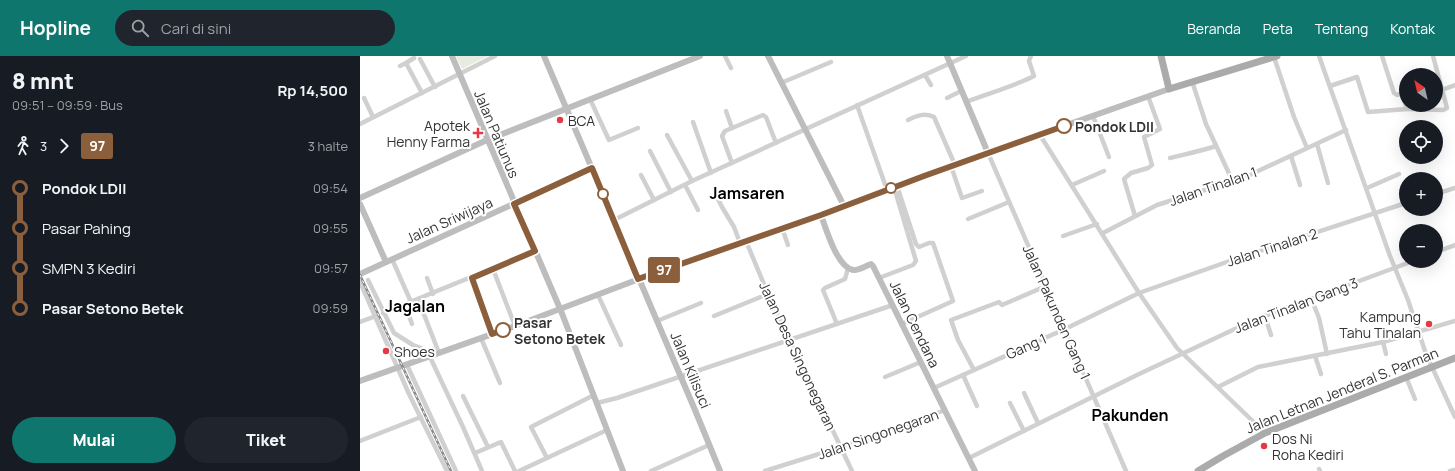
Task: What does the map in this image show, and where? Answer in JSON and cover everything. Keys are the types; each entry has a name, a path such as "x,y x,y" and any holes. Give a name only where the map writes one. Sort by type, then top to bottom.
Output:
{"main road":[{"path":"1161,56 1169,89 1276,56"},
{"name":"Jalan Letnan Jenderal S. Parman","path":"1198,471 1265,433 1455,358"}],"street":[{"name":"Jalan Patiunus","path":"452,56 560,309 623,471"},
{"path":"360,124 460,75 495,56"},
{"name":"Jalan Kilisuci","path":"544,56 720,471"},
{"path":"360,198 487,140 700,56"},
{"path":"725,56 731,68"},
{"path":"768,56 844,206"},
{"path":"947,56 988,153"},
{"path":"614,220 692,181 966,56"},
{"path":"966,102 1008,88 1034,76 1029,61 1031,56"},
{"path":"1276,56 1294,117 1307,148"},
{"path":"1319,56 1431,367 1455,417"},
{"path":"1382,56 1394,93 1397,95 1399,94"},
{"path":"1433,56 1435,68"},
{"path":"400,66 414,58"},
{"path":"420,59 435,87"},
{"path":"406,62 422,93"},
{"path":"781,83 830,62"},
{"path":"925,75 931,85"},
{"path":"1330,86 1357,77 1368,112 1399,110"},
{"path":"1192,82 1206,124 1233,182"},
{"path":"1443,90 1455,85"},
{"path":"360,381 515,326 638,279 821,215 988,153 1169,89"},
{"path":"947,98 961,91"},
{"path":"1443,94 1447,108 1443,109"},
{"path":"1135,216 1124,179 1131,173 1148,168 1152,165 1144,137 1160,129 1150,95"},
{"path":"364,98 373,117"},
{"path":"590,99 609,140 638,128"},
{"path":"857,105 887,190"},
{"path":"726,111 732,128"},
{"path":"908,120 921,114 928,114 934,117 953,166 962,198 982,192"},
{"path":"732,163 722,136 725,131 763,115 766,117 776,143"},
{"path":"1094,116 1108,157"},
{"path":"692,122 711,173"},
{"name":"Jalan Tinalan 1","path":"1102,233 1157,205 1233,182 1346,130"},
{"path":"667,135 692,181"},
{"path":"1040,135 1139,293 1181,353 1265,433"},
{"path":"1317,144 1328,184"},
{"path":"1170,158 1200,152 1216,146"},
{"path":"650,151 671,192"},
{"name":"Jalan Pakunden Gang 1","path":"988,153 1126,471"},
{"path":"1291,156 1300,185"},
{"name":"Jalan Sriwijaya","path":"360,274 592,168"},
{"path":"1072,185 1104,171"},
{"path":"1367,188 1398,174"},
{"path":"641,175 654,200"},
{"path":"685,185 698,210"},
{"path":"879,278 913,264 916,261 895,187"},
{"path":"895,187 916,244 919,247 932,243 953,301 902,324"},
{"path":"1443,192 1455,188"},
{"name":"Jalan Desa Singonegaran","path":"716,195 743,242 791,340 852,471"},
{"path":"968,219 1009,202"},
{"path":"360,204 411,302"},
{"name":"Jalan Tinalan 2","path":"1139,293 1399,205"},
{"path":"821,215 838,258 848,268 845,278 823,290 837,324"},
{"path":"1063,236 1096,224"},
{"path":"782,228 788,245"},
{"path":"1443,249 1455,245"},
{"path":"384,313 535,251"},
{"name":"Jalan Cendana","path":"848,268 856,270 871,264 893,305 975,471"},
{"name":"Jalan Tinalan Gang 3","path":"969,458 1181,353 1265,316 1399,266"},
{"path":"493,269 515,326"},
{"path":"427,278 433,294"},
{"path":"472,278 492,334"},
{"path":"368,280 394,333 413,345 421,348"},
{"path":"360,282 398,368 447,471"},
{"path":"974,370 958,340 951,320 998,302 1002,305 1046,286"},
{"name":"Gang 1","path":"934,388 1065,329 1139,293"},
{"path":"714,316 768,294"},
{"path":"598,295 622,345"},
{"path":"1311,298 1319,318 1327,354"},
{"path":"418,300 439,353"},
{"path":"657,321 701,303"},
{"path":"405,305 412,324"},
{"path":"597,403 617,398 893,305"},
{"path":"360,322 376,316"},
{"path":"1265,316 1271,335"},
{"path":"1218,387 1258,367 1383,342 1455,321"},
{"path":"481,338 500,383"},
{"path":"1383,342 1386,354"},
{"path":"1315,356 1321,374"},
{"path":"430,357 482,471"},
{"path":"885,377 921,362"},
{"path":"407,365 456,471"},
{"path":"963,375 977,406"},
{"path":"1406,377 1415,399"},
{"path":"1024,394 1038,423"},
{"path":"547,458 531,427 594,395"},
{"path":"463,396 488,447"},
{"path":"1010,403 1024,431"},
{"name":"Jalan Singonegaran","path":"765,471 841,447 945,410"},
{"path":"360,441 421,417"},
{"path":"519,471 607,430"},
{"path":"475,453 500,442 502,443 515,471"},
{"path":"651,471 709,445"},
{"path":"1450,471 1455,470"}],"shaded area":[{"path":"456,56 488,56 462,69"}],"railway":[{"path":"360,275 451,471"}],"bus line":[{"name":"97","path":"503,330 492,334 472,278 535,251 514,204 592,168 638,279 821,215 1064,126"}],"place":[{"name":"BCA","path":"560,120"},
{"name":"Pondok LDII","path":"1064,126"},
{"name":"Apotek Henny Farma","path":"478,133"},
{"name":"Kampung Tahu Tinalan","path":"1429,324"},
{"name":"Pasar Setono Betek","path":"503,330"},
{"name":"Shoes","path":"386,351"},
{"name":"Dos Ni Roha Kediri","path":"1264,446"}],"district":[{"name":"Jamsaren","path":"747,193"},
{"name":"Jagalan","path":"415,306"},
{"name":"Pakunden","path":"1130,415"}]}
